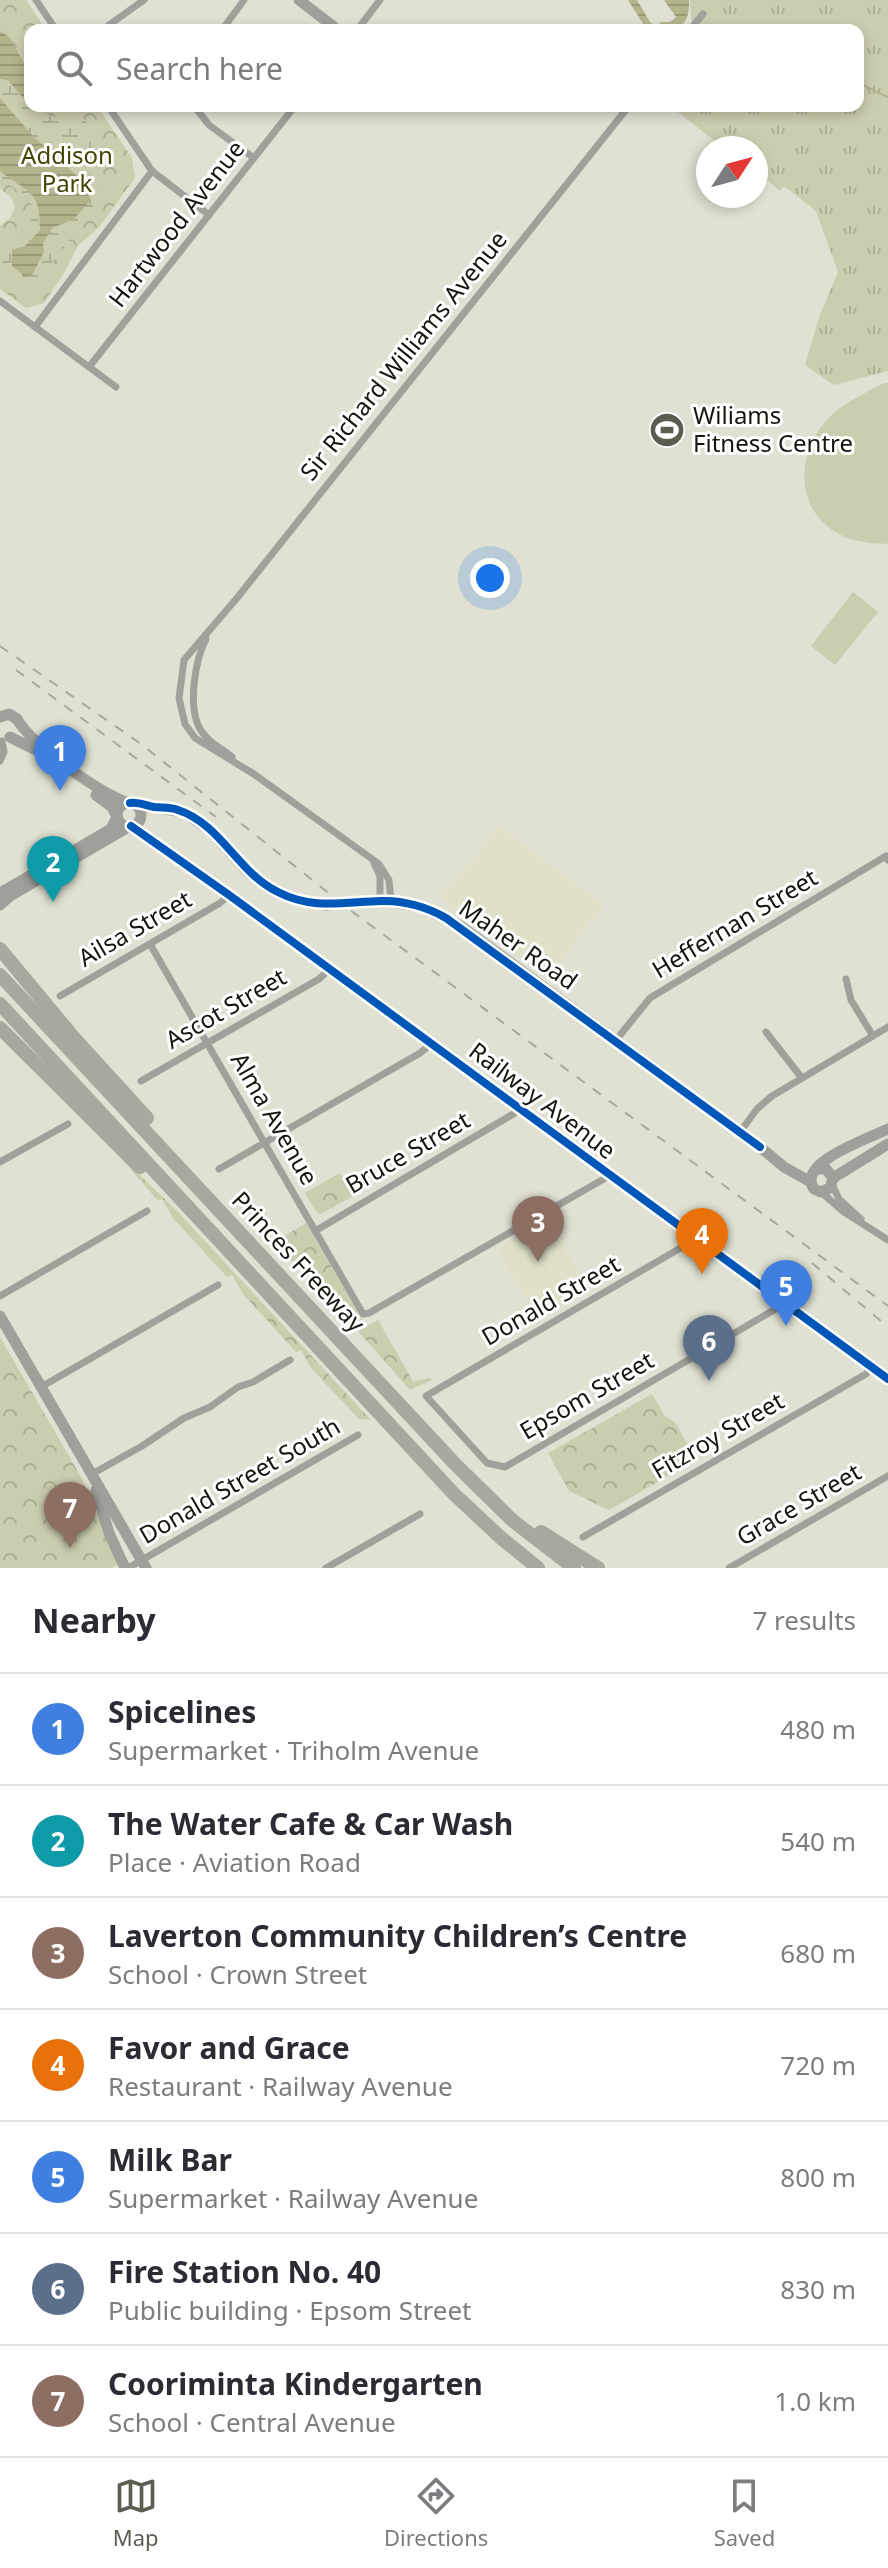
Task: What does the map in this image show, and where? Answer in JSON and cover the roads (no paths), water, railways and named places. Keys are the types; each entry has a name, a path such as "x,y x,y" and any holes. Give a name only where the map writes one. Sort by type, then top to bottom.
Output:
{"highway":[{"path":"0,949 292,1287"},
{"name":"Princes Freeway","path":"0,975 425,1433 498,1507 574,1568"},
{"name":"Princes Freeway","path":"0,1004 454,1494 538,1568"},
{"path":"0,1028 116,1146 197,1218"},
{"path":"425,1433 526,1522 598,1568"}],"street":[{"path":"36,0 52,24"},
{"path":"110,24 144,0"},
{"path":"226,24 244,0"},
{"path":"299,0 330,24"},
{"path":"362,24 380,0"},
{"path":"695,24 703,14"},
{"path":"112,112 152,171 209,215"},
{"path":"199,112 209,125 254,158"},
{"name":"Hartwood Avenue","path":"89,367 290,112"},
{"name":"Sir Richard Williams Avenue","path":"252,773 195,738 185,724 179,691 184,660 624,112"},
{"path":"35,327 152,171"},
{"path":"0,301 116,387"},
{"name":"Sir Richard Williams Avenue","path":"211,630 198,656 195,692 196,719 200,730 252,773 379,864 386,874 384,900"},
{"path":"179,691 195,692"},
{"path":"5,737 18,730 6,715"},
{"path":"6,715 41,747 106,793 139,810 136,822"},
{"path":"0,761 5,737"},
{"path":"5,737 30,746 78,780 112,807 122,825 136,822"},
{"path":"77,854 111,829 121,807 130,803"},
{"name":"Maher Road","path":"130,803 179,810 193,818 210,830 241,865 267,887 295,899 326,905 384,900 422,907 452,921 784,1167 813,1174"},
{"path":"0,893 20,886 156,814 193,818"},
{"name":"Railway Avenue","path":"136,822 173,854 888,1379"},
{"name":"Heffernan Street","path":"616,1040 650,998 887,858"},
{"path":"0,905 20,886"},
{"name":"Ailsa Street","path":"60,996 229,895"},
{"name":"Alma Avenue","path":"150,944 363,1314 609,1176"},
{"name":"Ascot Street","path":"141,1081 319,979 330,969"},
{"path":"846,979 851,1000 873,1036"},
{"path":"740,1132 757,1109 801,1077 888,1027"},
{"path":"766,1032 801,1077"},
{"path":"219,1169 431,1044"},
{"name":"Bruce Street","path":"315,1231 520,1110"},
{"path":"0,1162 68,1124"},
{"path":"888,1129 830,1156 813,1174 814,1189 888,1240"},
{"path":"821,1192 832,1181 888,1144"},
{"path":"813,1174 826,1169 839,1199 868,1226"},
{"path":"0,1296 147,1211"},
{"name":"Donald Street","path":"426,1396 696,1239"},
{"path":"41,1387 218,1285"},
{"name":"Epsom Street","path":"426,1396 487,1463 505,1467 784,1304"},
{"path":"0,1316 144,1564"},
{"path":"92,1474 171,1426 210,1407 238,1387 253,1382 290,1360"},
{"name":"Fitzroy Street","path":"583,1537 866,1374 871,1367"},
{"name":"Donald Street South","path":"126,1568 144,1564 358,1435"},
{"path":"92,1474 100,1508 126,1568"},
{"name":"Grace Street","path":"729,1568 888,1476"},
{"path":"326,1568 420,1514"}],"waterway":[{"path":"864,86 888,97"}],"railway":[{"path":"0,646 141,744 350,910 888,1306"},
{"path":"16,670 216,817"},
{"path":"812,1263 888,1327"}],"place":[{"name":"Wiliams Fitness Centre","path":"667,430"},
{"name":"Spicelines","path":"60,791"},
{"name":"The Water Cafe & Car Wash","path":"53,902"},
{"name":"Laverton Community Children’s Centre","path":"538,1262"},
{"name":"Favor and Grace","path":"702,1274"},
{"name":"Milk Bar","path":"786,1326"},
{"name":"Fire Station No. 40","path":"709,1381"},
{"name":"Cooriminta Kindergarten","path":"70,1548"}],"park label":[{"name":"Addison Park","path":"67,170"}]}
